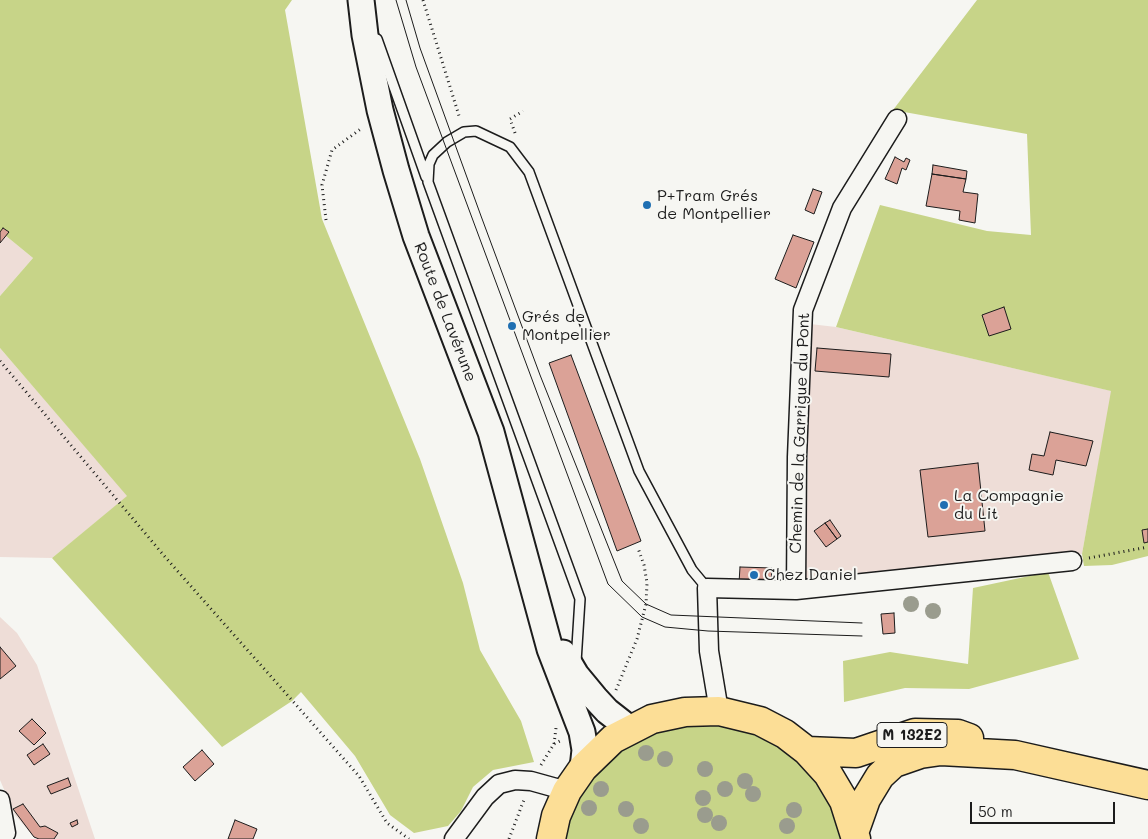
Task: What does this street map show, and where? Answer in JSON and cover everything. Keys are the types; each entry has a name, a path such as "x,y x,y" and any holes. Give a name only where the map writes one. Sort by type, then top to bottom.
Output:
{"main road":[{"name":"Route de Lavérune","path":"362,0 371,64 396,170 416,236 491,432 544,620 550,648 582,732 585,750 582,768"},
{"name":"Route de Lavérune","path":"544,620 576,675 607,711 630,729"},
{"path":"551,839 556,816 567,791 582,768 607,744 630,729 652,719 686,712 719,711 760,721 785,734 807,751 832,781 844,801 855,835"},
{"name":"M 132E2","path":"807,751 856,753 915,734 958,734 1015,756 1148,786"},
{"name":"M 132E2","path":"855,835 866,799 880,776 894,762 920,754 941,752 1015,756"}],"street":[{"name":"Chemin de la Garrigue du Pont","path":"796,590 797,457 803,310 842,208 897,119"},
{"path":"719,711 709,651 707,588 796,590 1072,560"},
{"path":"454,839 485,797 500,784 515,780 531,781 567,791"},
{"path":"0,800 6,835"}],"lane":[{"path":"362,0 580,599 576,675"},
{"path":"428,182 429,164 433,155 447,142 464,132 476,131 510,147 529,172 639,471 692,570 707,588"}],"path":[{"path":"423,0 464,132"},
{"path":"326,220 322,186 332,150 367,124"},
{"path":"0,361 166,558 359,776 386,823 409,839"},
{"path":"607,711 637,639 646,604 647,584 644,565 638,548"},
{"path":"1072,560 1148,548"},
{"path":"509,839 531,781"}],"shaded area":[{"path":"0,231 33,258 0,296"},
{"path":"810,324 836,327 1112,391 1082,554 867,576 806,579"},
{"path":"0,348 128,496 52,558 0,557"},
{"path":"0,617 17,633 37,665 95,839 39,839 34,837 15,815 0,780"}],"green space":[{"path":"0,0 292,0 285,10 322,219 420,459 463,583 480,650 521,721 534,762 493,770 473,787 461,811 448,826 414,833 390,815 355,756 301,692 292,701 222,747 52,558 127,496 0,348 0,296 33,258 0,231"},
{"path":"977,0 1148,0 1148,556 1112,565 1084,566 1082,554 1111,391 836,327 880,205 987,231 1031,235 1027,134 893,110"},
{"path":"1048,572 1079,659 969,689 905,688 844,702 843,661 890,652 968,664 973,588"},
{"path":"692,724 721,724 749,731 775,743 799,760 818,782 833,806 843,839 564,839 566,827 577,800 593,776 613,755 637,739 664,729"}],"building":[{"path":"895,157 904,162 906,158 910,160 906,170 902,168 897,184 885,179"},
{"path":"933,165 967,171 966,179 932,174"},
{"path":"932,174 966,179 963,192 978,194 975,223 959,220 960,211 926,206"},
{"path":"813,189 822,192 814,214 805,210"},
{"path":"3,228 9,232 0,243 0,232"},
{"path":"793,235 814,242 796,288 775,279"},
{"path":"1004,307 1011,329 989,336 982,315"},
{"path":"817,348 891,354 889,377 815,371"},
{"path":"571,355 641,541 617,551 549,363"},
{"path":"1050,432 1093,441 1086,466 1056,460 1053,475 1029,470 1032,454 1044,456"},
{"path":"978,463 985,531 928,537 920,470"},
{"path":"830,520 841,536 837,539 825,523"},
{"path":"825,523 837,539 826,547 814,531"},
{"path":"1148,529 1148,542 1144,543 1142,530"},
{"path":"740,567 772,568 771,583 739,583"},
{"path":"894,613 895,633 883,634 881,614"},
{"path":"0,647 16,666 0,679"},
{"path":"32,719 46,733 34,745 19,731"},
{"path":"43,744 50,754 34,765 27,755"},
{"path":"202,750 214,764 195,781 183,767"},
{"path":"68,778 71,786 51,794 47,786"},
{"path":"23,804 40,827 45,826 58,833 54,839 34,837 13,809"},
{"path":"77,820 78,824 72,827 70,823"},
{"path":"235,820 257,829 253,839 228,839"}],"tram line":[{"path":"396,0 416,67 608,584 642,617 665,627 708,631 862,636"},
{"path":"406,0 420,48 540,375 622,581 646,604 671,615 862,623"}],"place":[{"name":"P+Tram Grés de Montpellier","path":"647,205"},
{"name":"Grés de Montpellier","path":"512,326"},
{"name":"La Compagnie du Lit","path":"944,505"},
{"name":"Chez Daniel","path":"754,575"}]}
